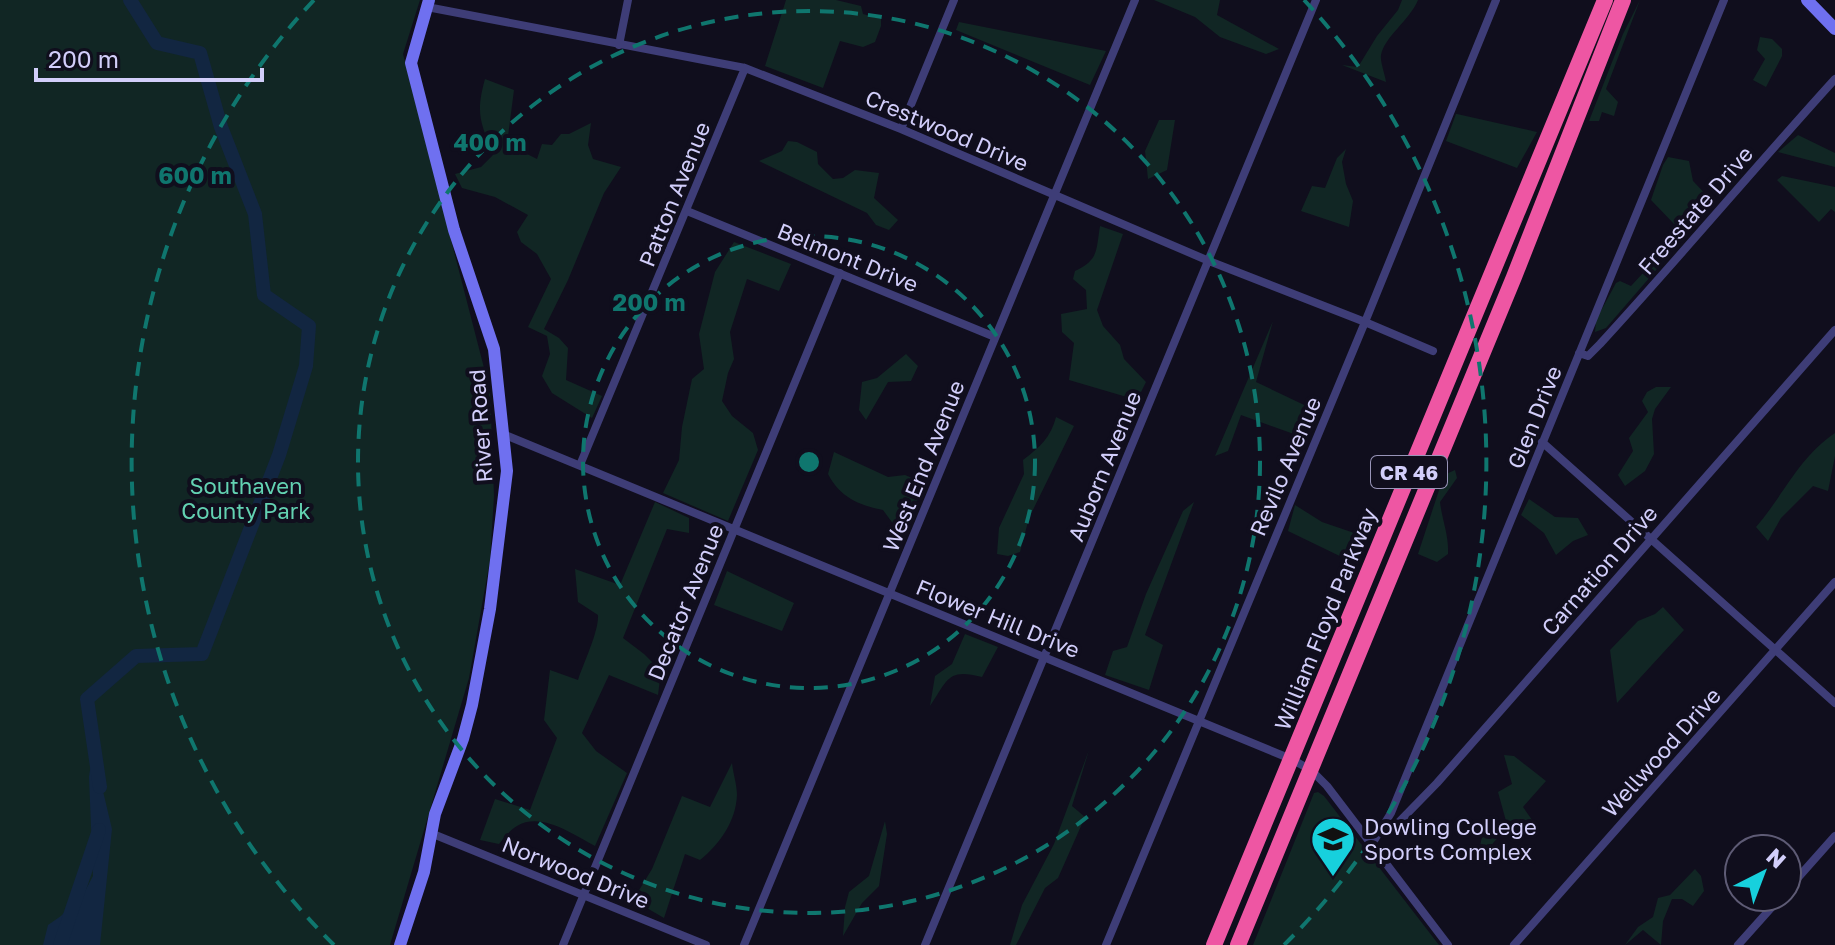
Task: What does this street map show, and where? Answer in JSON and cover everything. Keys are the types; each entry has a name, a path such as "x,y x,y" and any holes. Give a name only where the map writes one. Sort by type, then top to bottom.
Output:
{"highway":[{"name":"William Floyd Parkway","path":"1238,945 1265,880 1301,765 1605,0"},
{"name":"William Floyd Parkway","path":"1214,945 1245,871 1301,765 1514,277 1623,0"}],"street":[{"path":"619,45 628,0"},
{"path":"901,129 954,0"},
{"name":"West End Avenue","path":"744,945 1135,0"},
{"name":"Auborn Avenue","path":"925,945 1316,0"},
{"name":"Revilo Avenue","path":"1106,945 1496,0"},
{"name":"Glen Drive","path":"1372,844 1387,823 1724,0"},
{"path":"1807,0 1835,29"},
{"name":"Crestwood Drive","path":"428,4 745,68 901,129 1209,261 1433,351"},
{"name":"River Road","path":"400,945 433,834 435,814 463,739 490,609 507,471 494,349 454,230 411,63 428,4"},
{"name":"Patton Avenue","path":"580,465 745,68"},
{"name":"Freestate Drive","path":"1579,353 1588,356 1600,344 1835,79"},
{"name":"Belmont Drive","path":"687,211 995,337"},
{"name":"Decator Avenue","path":"563,945 840,273"},
{"name":"Carnation Drive","path":"1387,823 1396,825 1406,816 1835,330"},
{"name":"Flower Hill Drive","path":"503,434 1301,765"},
{"path":"1542,442 1835,703"},
{"name":"Wellwood Drive","path":"1514,945 1835,582"},
{"path":"1301,765 1327,786 1448,945"},
{"name":"Norwood Drive","path":"433,834 706,945"},
{"path":"1803,872 1835,836"},
{"path":"1222,945 1240,899 1245,871"},
{"path":"1246,945 1263,904 1265,880"},
{"path":"1738,945 1767,913"}],"green space":[{"name":"Southaven County Park","path":"0,0 420,0 403,54 490,391 494,496 490,560 469,678 390,945 0,945"},
{"path":"786,0 836,0 861,6 863,14 881,19 881,26 875,42 863,47 840,41 823,88 765,66"},
{"path":"1154,0 1220,0 1217,15 1279,49 1266,54 1220,37 1195,17"},
{"path":"1402,0 1418,0 1383,48 1381,58 1386,82 1342,65 1358,67"},
{"path":"1640,0 1606,89 1618,102 1614,116 1602,112 1599,121 1589,121 1623,34"},
{"path":"959,22 1106,51 1090,85 956,30"},
{"path":"1760,37 1772,39 1782,49 1782,56 1766,87 1753,80 1765,59 1757,50"},
{"path":"485,79 514,90 507,144 537,159 542,144 552,145 561,134 569,134 591,123 588,145 593,159 621,167 604,193 544,329 568,348 566,380 602,396 592,418 552,393 542,376 550,354 547,336 528,327 551,279 537,254 521,242 517,232 528,215 495,197 462,188 455,174 481,167 493,155 481,118 480,101"},
{"path":"1456,114 1537,132 1517,168 1446,141"},
{"path":"1159,120 1175,120 1167,170 1148,179 1145,151"},
{"path":"1798,135 1835,153 1835,167 1778,152"},
{"path":"788,141 817,152 818,164 833,179 843,178 855,170 879,173 874,198 898,220 889,230 876,225 867,213 759,161 782,151"},
{"path":"1346,149 1342,162 1353,201 1349,227 1301,211 1312,186 1325,188 1337,158"},
{"path":"1668,157 1689,161 1693,181 1714,203 1606,328 1595,332 1596,320 1616,283 1620,281 1631,286 1655,260 1676,226 1651,200"},
{"path":"1782,176 1835,187 1835,212 1831,209 1819,222 1777,180"},
{"path":"1100,226 1123,234 1097,310 1103,326 1120,345 1124,359 1146,382 1137,400 1069,380 1074,343 1062,332 1061,314 1087,309 1086,290 1073,279 1075,271 1088,263 1095,253"},
{"path":"734,242 791,264 779,291 747,279 730,332 734,359 722,401 732,416 753,433 758,450 728,521 663,493 679,460 692,379 704,369 699,334 715,272"},
{"path":"1273,321 1256,382 1319,412 1305,438 1241,415 1228,451 1215,456"},
{"path":"906,354 918,366 911,381 888,382 866,420 859,410 862,382 877,378"},
{"path":"1656,387 1671,387 1655,409 1652,419 1654,454 1645,471 1625,486 1618,475 1633,451 1629,438 1648,412 1642,401 1647,392"},
{"path":"1056,417 1074,426 1029,518 1020,552 1008,556 997,554 999,528 1024,474 1023,460 1044,441"},
{"path":"1835,433 1835,456 1828,491 1813,486 1781,518 1768,541 1756,527 1811,453"},
{"path":"834,452 888,477 905,475 919,481 920,495 902,536 883,510 866,506 838,489 828,474"},
{"path":"1455,470 1457,478 1440,502 1448,554 1437,562 1418,554 1444,475"},
{"path":"1529,499 1555,517 1578,518 1588,535 1573,541 1556,555 1544,533 1521,515"},
{"path":"655,502 689,518 689,533 667,529 623,638 661,671 658,695 609,675 582,733 596,751 627,773 595,846 557,826 536,821 517,826 499,844 480,840 495,799 530,810 557,738 544,720 550,670 578,680 591,647 598,615 578,602 575,569 620,585"},
{"path":"1194,502 1145,635 1163,645 1149,690 1105,675 1113,651 1127,647 1146,594 1183,511"},
{"path":"1295,505 1322,522 1366,537 1350,561 1288,531"},
{"path":"727,571 794,603 782,631 714,605"},
{"path":"1663,607 1684,630 1617,703 1610,650 1638,621"},
{"path":"965,634 998,647 982,677 955,675 930,706 935,676 952,664"},
{"path":"1089,750 1072,806 1085,817 1058,878 1045,888 1016,945 1010,945 1022,905 1054,844"},
{"path":"1504,755 1514,756 1546,781 1523,807 1537,827 1528,832 1512,832 1499,837 1481,862 1483,835 1491,827 1506,821 1498,792 1512,784"},
{"path":"732,763 737,795 734,814 720,839 700,860 685,854 664,918 633,900 652,869 682,796 710,807"},
{"name":"Dowling College Sports Complex","path":"1318,792 1439,945 1253,945 1314,793"},
{"path":"885,821 887,834 879,886 862,903 843,936 849,892 869,876"},
{"path":"1695,869 1701,876 1704,891 1693,906 1682,899 1672,899 1663,921 1661,945 1643,930 1625,945 1638,927 1653,917 1658,898 1670,895"}],"water":[{"path":"93,749 112,829 100,945 43,945 48,925 85,891 93,876 89,777"}],"waterway":[{"path":"100,787 87,699 136,656 202,654 279,455 306,366 309,326 264,295 255,214 221,127 200,53 157,43 130,0"},
{"path":"60,945 99,830"}],"place":[{"name":"Dowling College Sports Complex","path":"1333,878"}]}
